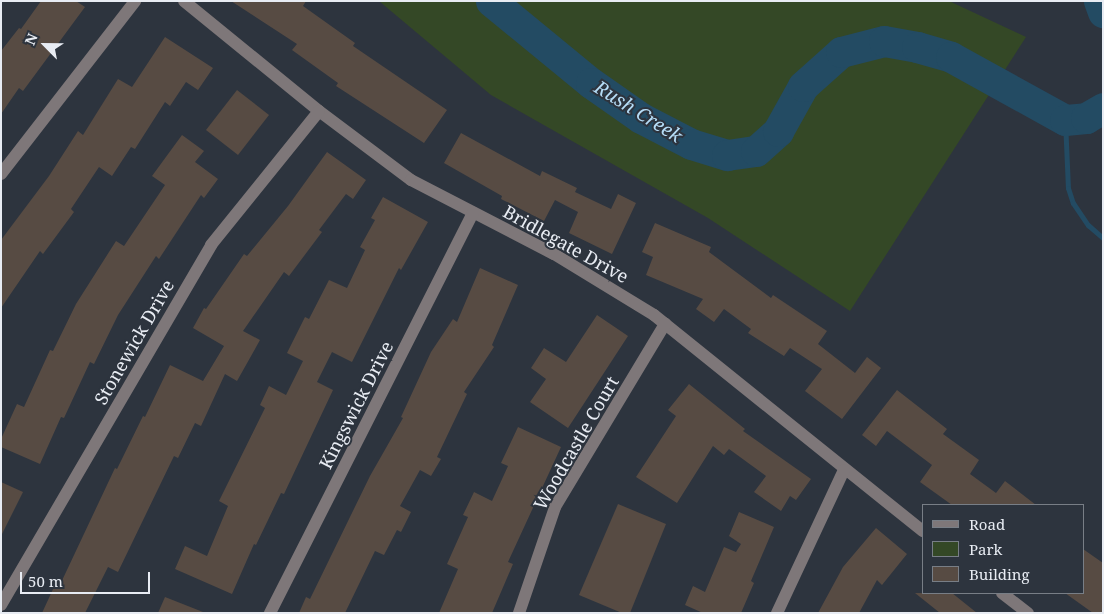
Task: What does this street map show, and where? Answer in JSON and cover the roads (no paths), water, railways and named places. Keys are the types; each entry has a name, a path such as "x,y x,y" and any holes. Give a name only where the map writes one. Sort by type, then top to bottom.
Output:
{"street":[{"path":"1,174 135,1"},
{"name":"Bridlegate Drive","path":"184,1 319,111 411,180 554,254 665,324 844,470 922,530"},
{"name":"Stonewick Drive","path":"1,605 211,245 319,111"},
{"name":"Kingswick Drive","path":"270,613 473,213"},
{"name":"Woodcastle Court","path":"519,613 555,507 665,324"},
{"path":"776,613 844,470"},
{"path":"1003,594 1026,612"}],"waterway":[{"name":"Rush Creek","path":"491,1 591,83 641,118 691,144 727,155 756,151 778,131 803,86 841,52 884,41 917,47 951,57 1065,120 1086,118 1103,108"},
{"name":"Rush Creek","path":"1099,1 1103,12"},
{"path":"1065,120 1068,188 1073,203 1088,225 1103,238"}]}
